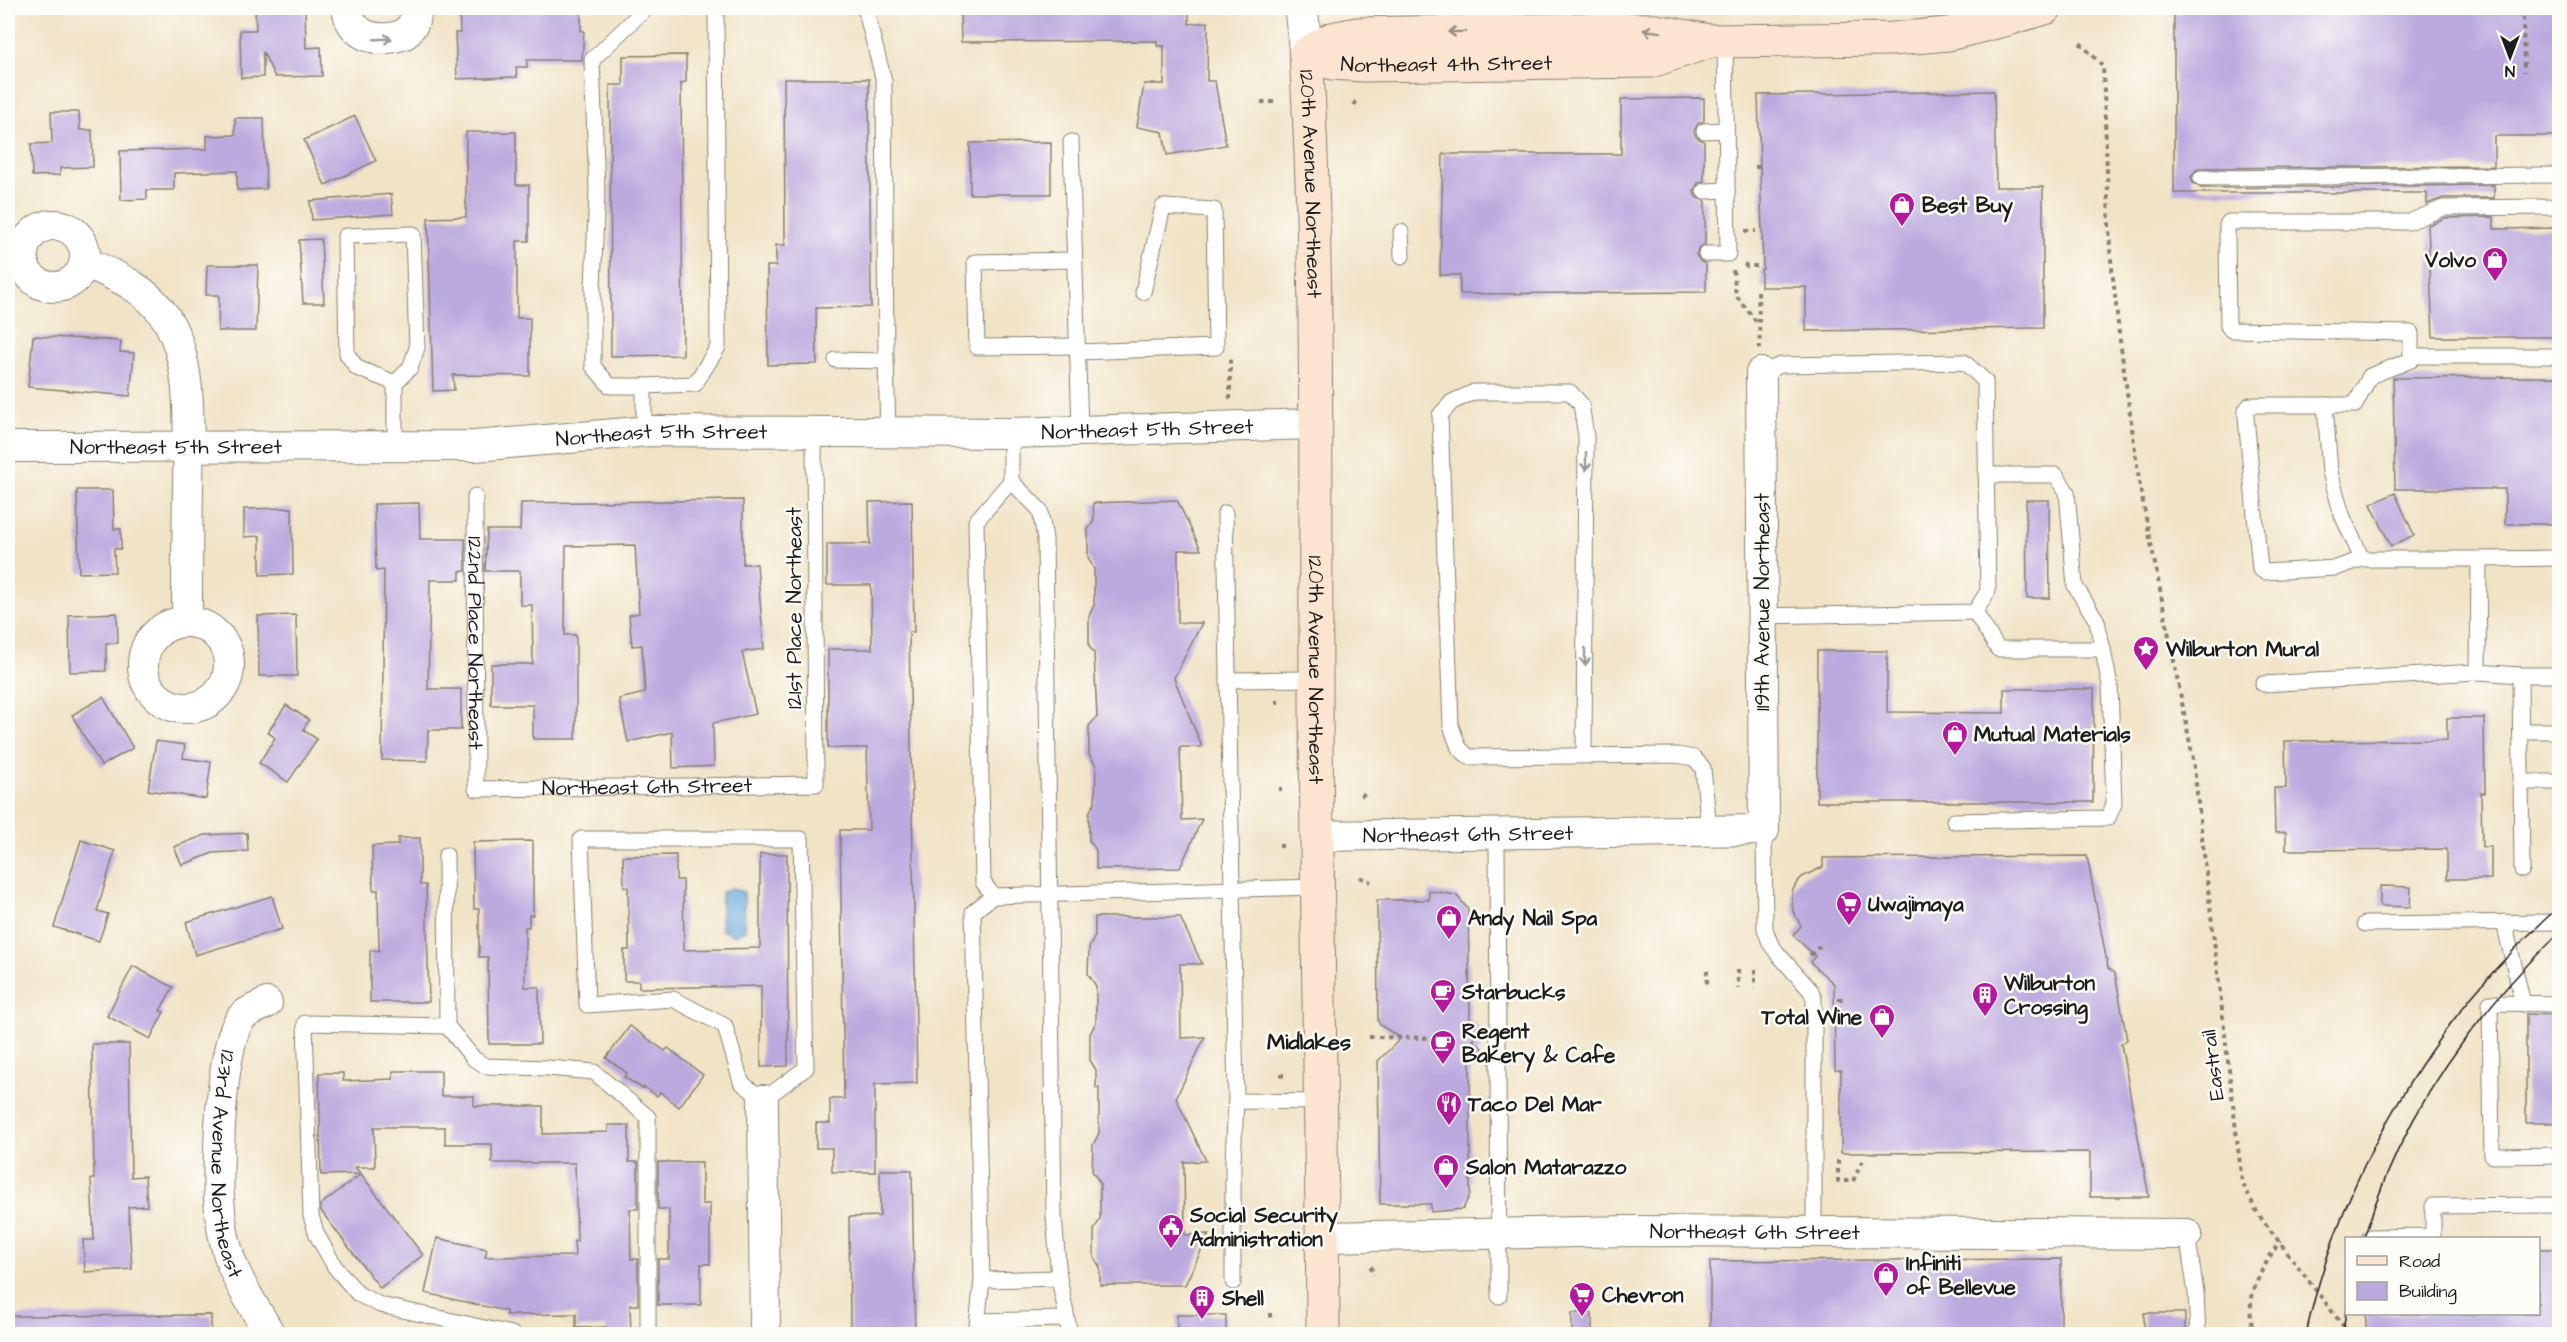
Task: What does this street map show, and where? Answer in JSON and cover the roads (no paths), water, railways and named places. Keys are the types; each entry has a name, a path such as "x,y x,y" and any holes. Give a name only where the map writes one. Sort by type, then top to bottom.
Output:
{"main road":[{"name":"Northeast 4th Street","path":"1306,54 1332,39 1358,34 1607,18 1650,30 1717,41 1893,39 1948,34 2044,8"},
{"name":"Northeast 4th Street","path":"1306,54 1332,63 1363,65 1651,61 1717,41"},
{"name":"120th Avenue Northeast","path":"1306,54 1313,246 1316,424 1317,887 1323,1335"}],"street":[{"path":"347,8 348,17 357,31 369,39 405,34 413,24 418,8"},
{"name":"120th Avenue Northeast","path":"1301,8 1306,54"},
{"path":"85,262 128,281 148,297 166,318 181,353 186,377 188,447 187,622"},
{"name":"119th Avenue Northeast","path":"1761,374 1764,830"},
{"name":"Northeast 5th Street","path":"8,447 475,446 644,432 1011,433 1316,424"},
{"name":"Northeast 6th Street","path":"1317,836 1764,830"},
{"name":"123rd Avenue Northeast","path":"267,1003 242,1016 234,1036 222,1097 218,1165 223,1234 231,1264 270,1335"},
{"path":"764,1100 765,1335"},
{"name":"Northeast 6th Street","path":"1323,1237 1814,1231 2187,1234"}],"lane":[{"path":"646,8 592,60 597,190 592,287 593,366 610,386 695,384 718,347 716,8"},
{"path":"865,8 884,81 888,432"},
{"path":"1706,254 1728,254 1726,130 1717,41"},
{"path":"1704,130 1726,130"},
{"path":"1071,142 1080,430"},
{"path":"2201,178 2475,168 2559,175"},
{"path":"1704,191 1727,190"},
{"path":"1074,260 975,262 976,347 1077,349 1216,347 1214,210 1162,207 1143,292"},
{"path":"2559,207 2443,208 2409,222 2233,222 2227,225 2228,326 2231,330 2410,333 2410,360 2370,376 2355,405 2250,405 2246,410 2260,569 2265,572 2336,568 2362,559 2559,558"},
{"path":"1401,232 1402,256"},
{"path":"394,382 357,368 347,354 345,236 413,234 417,348 410,368 394,382 394,446"},
{"path":"2411,356 2559,356"},
{"path":"836,360 886,361"},
{"path":"1761,374 1781,365 1964,362 1985,381 1988,591 1975,612"},
{"path":"644,386 644,432"},
{"path":"1584,756 1586,436 1581,404 1570,392 1474,392 1452,402 1440,415 1451,726 1459,748 1469,757 1584,756 1677,755 1694,758 1703,768 1709,830"},
{"path":"2325,405 2330,472 2342,515 2362,559"},
{"name":"121st Place Northeast","path":"814,431 816,784"},
{"path":"993,896 983,882 976,521 1011,481 1011,433"},
{"path":"1954,820 2108,818 2114,804 2110,685 2097,621 2075,586 2067,492 2056,475 1986,475"},
{"path":"1011,481 1040,510 1045,539 1054,1216 1061,1286 1070,1335"},
{"name":"122nd Place Northeast","path":"475,496 476,789"},
{"path":"1225,513 1236,1101 1233,1160 1233,1282"},
{"path":"2478,672 2479,559"},
{"path":"1762,616 1975,612"},
{"path":"1975,612 1998,649 2103,649"},
{"path":"2263,684 2478,672 2559,675"},
{"path":"2520,675 2522,870"},
{"path":"1228,680 1316,679"},
{"path":"2521,731 2559,731"},
{"path":"2521,782 2559,782"},
{"name":"Northeast 6th Street","path":"476,789 816,784"},
{"path":"1764,830 1765,929 1770,943 1811,991 1814,999 1814,1231"},
{"path":"1497,834 1499,1296"},
{"path":"581,839 801,839 806,1068 764,1100 741,1082 725,1026 673,999 587,1005 581,839"},
{"path":"446,855 447,1026 474,1059 486,1066 594,1072 648,1118 648,1335"},
{"path":"1067,1319 977,1328 982,1280 974,912 993,896 1317,887"},
{"path":"2504,922 2523,1004"},
{"path":"2365,924 2559,922"},
{"path":"2559,1004 2490,1003 2492,1156 2559,1155"},
{"path":"447,1026 305,1023 311,1216 317,1235 334,1267 358,1294 380,1305 512,1335"},
{"path":"1236,1101 1321,1102"},
{"path":"2370,1237 2433,1236 2433,1206 2559,1205"},
{"path":"2187,1234 2196,1293 2198,1335"},
{"path":"982,1280 1061,1286"}],"water":[{"path":"731,888 744,892 745,930 734,935 721,930 721,893"}],"tram line":[{"path":"2306,1334 2322,1273 2343,1214 2369,1156 2399,1100 2434,1047 2472,996 2514,949 2560,906"},
{"path":"2364,1237 2397,1152 2442,1072 2496,999 2560,932"},
{"path":"2343,1334 2345,1315"}],"place":[{"name":"Best Buy","path":"1902,228"},
{"name":"Volvo","path":"2495,283"},
{"name":"Wilburton Mural","path":"2146,672"},
{"name":"Mutual Materials","path":"1955,757"},
{"name":"Uwajimaya","path":"1849,927"},
{"name":"Andy Nail Spa","path":"1449,941"},
{"name":"Starbucks","path":"1443,1015"},
{"name":"Wilburton Crossing","path":"1985,1018"},
{"name":"Total Wine","path":"1882,1040"},
{"name":"Regent Bakery & Cafe","path":"1443,1066"},
{"name":"Taco Del Mar","path":"1449,1127"},
{"name":"Salon Matarazzo","path":"1446,1190"},
{"name":"Social Security Administration","path":"1171,1250"},
{"name":"Infiniti of Bellevue","path":"1886,1298"},
{"name":"Chevron","path":"1582,1318"},
{"name":"Shell","path":"1202,1321"}],"district":[{"name":"Midlakes","path":"1309,1042"}]}
